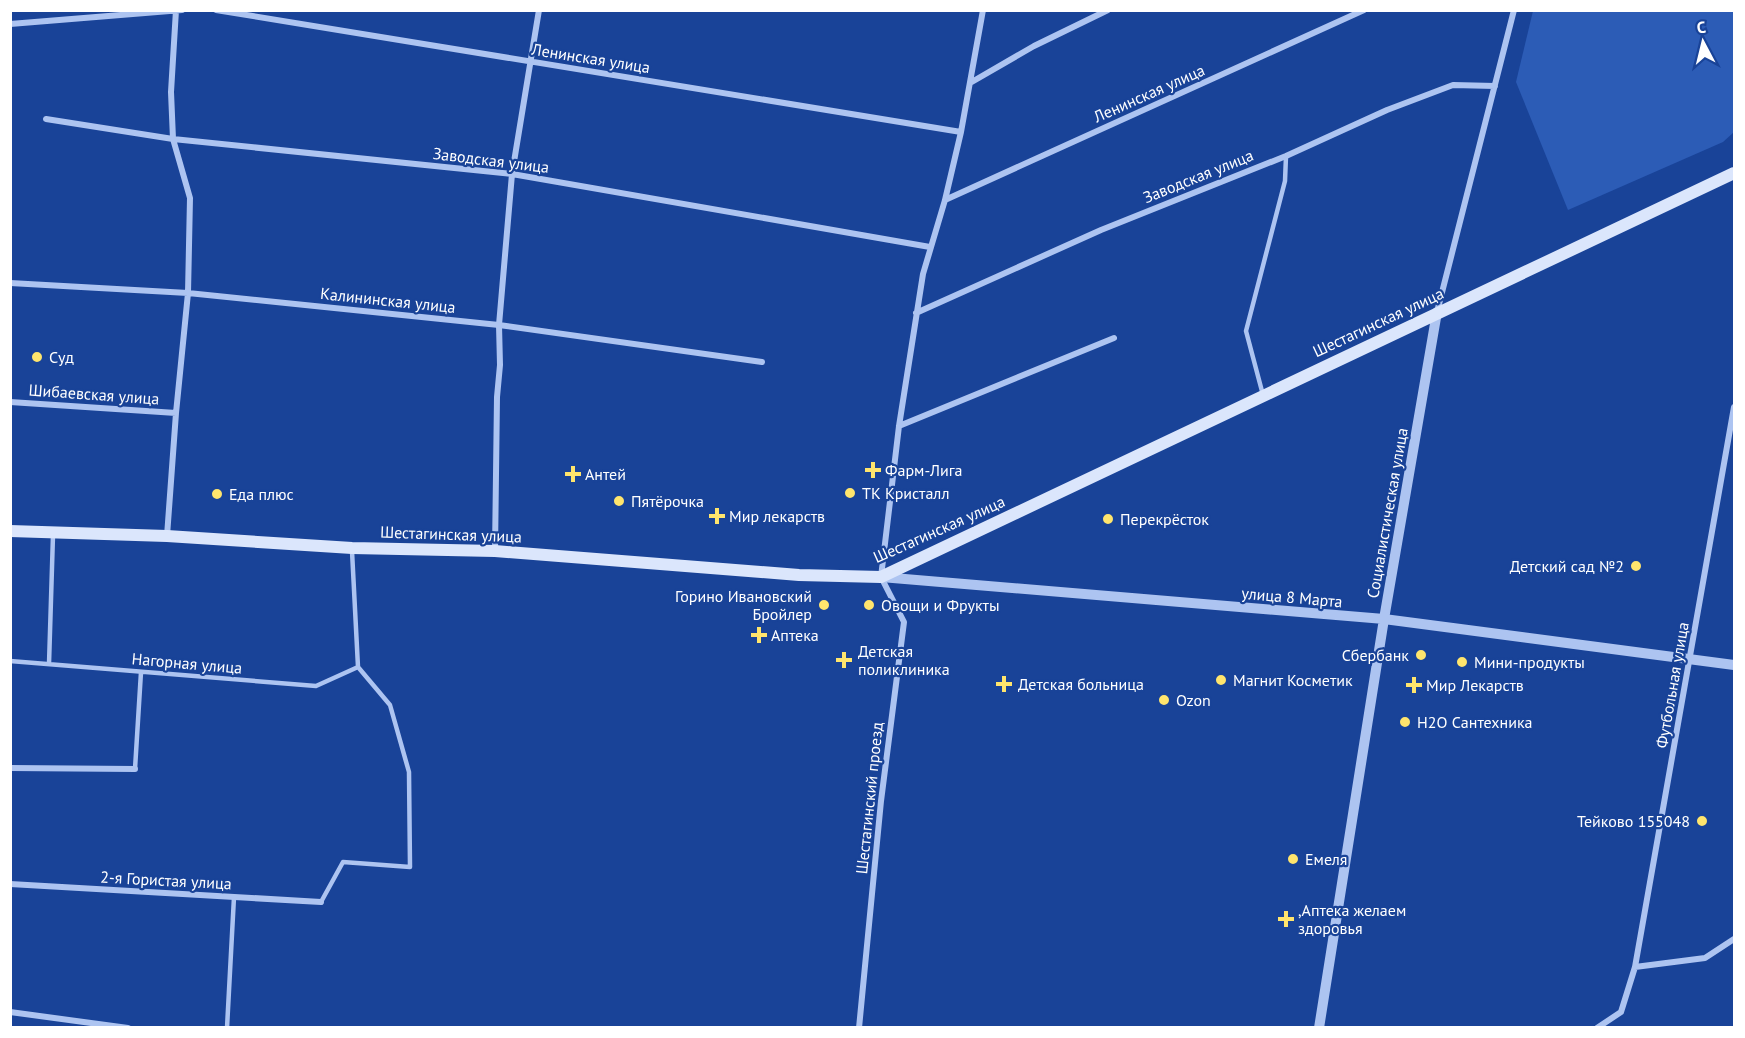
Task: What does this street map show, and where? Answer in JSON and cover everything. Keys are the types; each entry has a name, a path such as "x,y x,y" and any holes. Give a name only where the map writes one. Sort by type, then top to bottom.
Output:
{"main road":[{"name":"Шестагинская улица","path":"10,531 167,536 352,548 495,551 799,575 881,577 1734,172"}],"street":[{"name":"Ленинская улица","path":"216,10 961,132"},
{"path":"495,551 499,325 512,174 539,10"},
{"path":"881,577 898,426 922,274 945,200 961,132 983,10"},
{"path":"970,83 1034,46 1108,10"},
{"name":"Ленинская улица","path":"945,200 1364,10"},
{"name":"Социалистическая улица","path":"1319,1028 1383,619 1437,312 1514,10"},
{"path":"10,24 178,11 171,92 173,140 190,198 188,293 167,536"},
{"name":"Заводская улица","path":"916,313 1101,230 1286,156 1387,110 1453,85 1495,86"},
{"name":"Заводская улица","path":"46,119 173,140 512,174 930,247"},
{"name":"Калининская улица","path":"10,283 188,293 499,325 762,362"},
{"path":"898,426 1114,338"},
{"name":"Шибаевская улица","path":"10,402 176,413"},
{"name":"Футбольная улица","path":"1597,1028 1622,1012 1635,967 1734,407"},
{"name":"улица 8 Марта","path":"881,577 1383,619 1734,665"},
{"name":"Шестагинский проезд","path":"859,1028 881,801 904,622 881,577"},
{"path":"10,768 135,769"},
{"name":"2-я Гористая улица","path":"10,884 321,902"},
{"path":"1635,967 1705,958 1734,939"},
{"path":"10,1012 128,1028"}],"lane":[{"path":"1263,395 1246,331 1285,181 1286,156"},
{"path":"49,664 53,534"},
{"path":"321,902 343,862 410,867 409,772 390,705 358,667 352,548"},
{"name":"Нагорная улица","path":"10,661 316,686 358,667"},
{"path":"135,769 141,672"},
{"path":"227,1028 234,897"}],"shaded area":[{"path":"1533,11 1734,11 1734,132 1723,142 1568,210 1516,82"}],"place":[{"name":"Суд","path":"37,357"},
{"name":"Фарм-Лига","path":"873,470"},
{"name":"Антей","path":"573,474"},
{"name":"ТК Кристалл","path":"850,493"},
{"name":"Еда плюс","path":"217,494"},
{"name":"Пятёрочка","path":"619,501"},
{"name":"Мир лекарств","path":"717,516"},
{"name":"Перекрёсток","path":"1108,519"},
{"name":"Детский сад №2","path":"1636,566"},
{"name":"Горино Ивановский Бройлер","path":"824,605"},
{"name":"Овощи и Фрукты","path":"869,605"},
{"name":"Аптека","path":"759,635"},
{"name":"Сбербанк","path":"1421,655"},
{"name":"Детская поликлиника","path":"844,660"},
{"name":"Мини-продукты","path":"1462,662"},
{"name":"Магнит Косметик","path":"1221,680"},
{"name":"Детская больница","path":"1004,684"},
{"name":"Мир Лекарств","path":"1414,685"},
{"name":"Ozon","path":"1164,700"},
{"name":"H2O Сантехника","path":"1405,722"},
{"name":"Тейково 155048","path":"1702,821"},
{"name":"Емеля","path":"1293,859"},
{"name":",Аптека желаем здоровья","path":"1286,919"}]}
